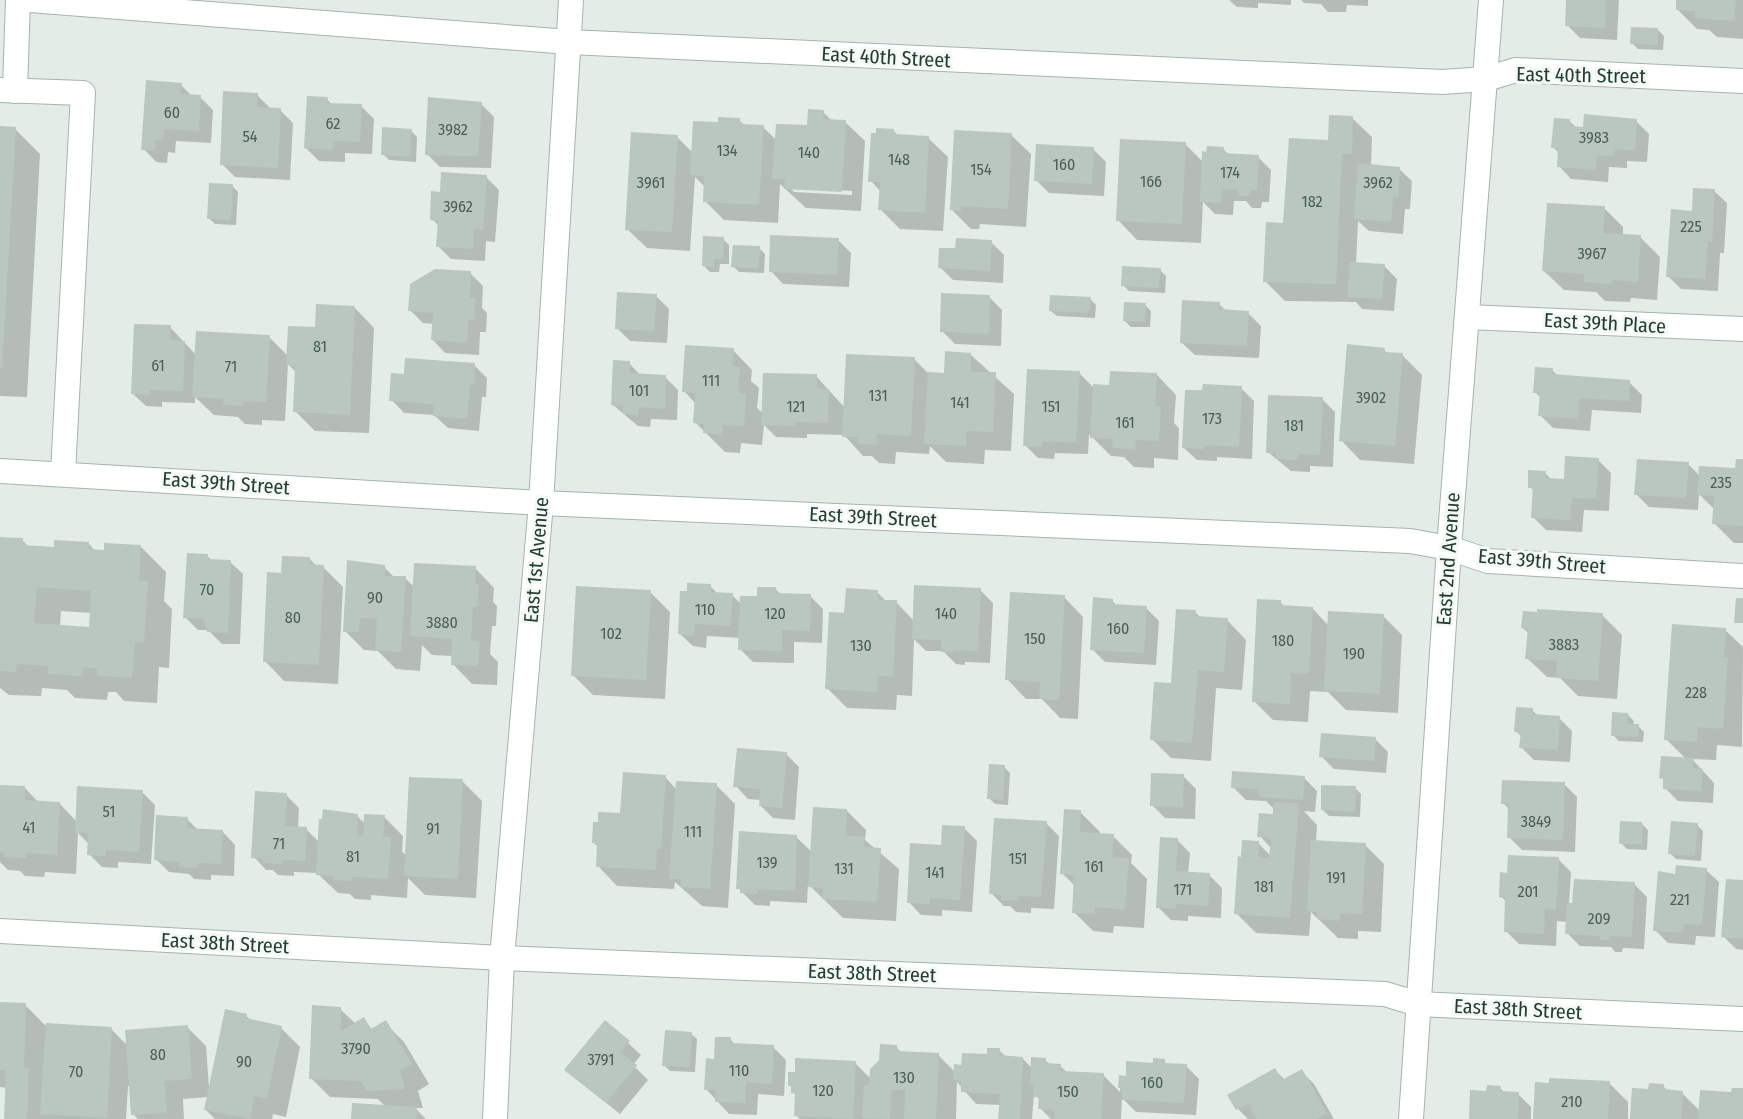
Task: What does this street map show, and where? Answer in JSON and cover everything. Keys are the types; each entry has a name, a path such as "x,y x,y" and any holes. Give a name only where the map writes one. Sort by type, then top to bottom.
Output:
{"street":[{"path":"18,0 7,90 83,93 63,473"},
{"name":"East 40th Street","path":"30,0 569,42 1442,82 1486,79 1516,70 1743,81"},
{"name":"East 1st Avenue","path":"495,1119 502,958 541,503 571,0"},
{"name":"East 2nd Avenue","path":"1411,1119 1449,548 1491,0"},
{"name":"East 39th Place","path":"1467,317 1743,329"},
{"name":"East 39th Street","path":"0,471 541,503 1410,541 1449,548 1488,561 1743,576"},
{"name":"East 38th Street","path":"0,931 502,958 1385,994 1418,1004 1743,1019"}],"building":[{"path":"1566,0 1606,0 1605,28 1565,26"},
{"path":"1676,0 1736,0 1734,21 1695,18 1695,11 1676,10"},
{"path":"1631,27 1658,28 1658,45 1630,44"},
{"path":"146,80 182,83 181,94 201,95 199,131 164,129 163,141 155,140 155,151 141,150"},
{"path":"223,91 258,93 257,107 281,108 278,168 220,165"},
{"path":"307,96 328,97 327,103 362,104 360,142 333,141 333,150 304,148"},
{"path":"428,97 482,102 478,156 425,155"},
{"path":"808,109 824,110 823,119 846,120 842,192 784,189 785,179 772,179 776,124 807,125"},
{"path":"1584,114 1637,119 1635,151 1615,149 1615,156 1597,155 1596,170 1557,167 1558,148 1551,148 1554,118 1570,119 1570,126 1583,127"},
{"path":"1329,115 1353,116 1352,154 1342,154 1336,284 1263,282 1266,222 1283,223 1289,138 1328,140"},
{"path":"718,117 740,118 740,124 764,125 759,205 703,202 704,176 690,175 693,121 718,122"},
{"path":"0,126 16,127 2,369 0,369"},
{"path":"382,127 412,129 410,157 381,155"},
{"path":"876,128 894,129 894,134 929,136 925,213 878,210 880,182 868,182 871,133 876,133"},
{"path":"954,130 1012,133 1008,209 961,206 961,211 950,210"},
{"path":"631,132 678,135 672,232 625,230"},
{"path":"1120,139 1186,142 1182,224 1116,221"},
{"path":"1036,144 1094,147 1092,184 1034,181"},
{"path":"1207,146 1224,147 1223,153 1259,155 1257,190 1250,190 1249,196 1237,195 1238,190 1222,189 1221,203 1200,202 1202,151 1206,152"},
{"path":"1358,163 1400,167 1398,197 1393,197 1391,222 1354,219"},
{"path":"441,172 487,175 483,230 474,229 473,249 436,247 438,221 430,220 431,191 440,192"},
{"path":"209,183 233,184 231,220 207,219"},
{"path":"1693,188 1715,189 1712,242 1708,241 1705,279 1666,277 1671,209 1692,211"},
{"path":"1547,203 1605,206 1603,233 1641,235 1638,282 1584,282 1584,274 1542,271"},
{"path":"770,235 839,238 837,275 769,272"},
{"path":"703,236 724,237 723,259 714,259 714,267 702,266"},
{"path":"956,238 992,240 990,271 938,268 939,248 955,248"},
{"path":"733,245 760,246 759,268 731,267"},
{"path":"1350,262 1385,264 1382,299 1347,297"},
{"path":"1122,266 1161,268 1159,288 1121,286"},
{"path":"435,269 471,271 470,298 475,298 475,309 474,320 468,320 467,343 431,340 433,313 408,311 410,284"},
{"path":"617,292 657,294 654,331 615,329"},
{"path":"941,293 990,295 989,334 940,332"},
{"path":"1050,295 1091,297 1089,313 1049,311"},
{"path":"1182,300 1220,302 1219,309 1249,311 1247,346 1180,343"},
{"path":"1124,302 1146,303 1145,322 1123,321"},
{"path":"316,304 355,306 350,415 293,412 295,366 286,365 288,326 315,327"},
{"path":"134,324 171,325 170,340 185,341 183,391 150,390 150,395 131,394"},
{"path":"196,331 270,335 266,402 243,401 243,406 223,405 224,399 192,397"},
{"path":"1347,344 1403,353 1395,446 1339,441"},
{"path":"685,345 734,348 733,366 740,367 738,393 746,394 744,426 723,425 722,435 703,433 704,424 693,423 695,393 682,392"},
{"path":"945,351 971,353 971,372 996,372 993,432 966,431 966,446 924,444 928,372 944,373"},
{"path":"846,354 915,357 911,436 877,434 877,445 858,444 858,437 842,437"},
{"path":"405,358 475,363 467,419 433,416 434,404 389,401 391,373 404,374"},
{"path":"613,360 630,361 630,373 666,375 665,409 639,407 638,415 623,414 623,406 611,405"},
{"path":"1535,367 1553,368 1552,374 1630,380 1629,401 1579,398 1578,419 1538,416 1540,393 1533,393"},
{"path":"1027,369 1080,371 1076,443 1043,441 1042,447 1023,446"},
{"path":"1110,371 1157,373 1155,406 1161,407 1159,441 1136,440 1135,450 1112,448 1113,439 1090,438 1093,384 1109,385"},
{"path":"763,373 817,374 817,389 829,389 828,423 761,425"},
{"path":"1203,384 1242,386 1239,447 1205,445 1204,449 1182,448 1185,390 1202,390"},
{"path":"1268,395 1323,397 1320,455 1298,454 1297,460 1276,459 1276,453 1266,453"},
{"path":"1565,456 1599,458 1596,499 1572,498 1570,520 1531,518 1533,488 1528,488 1528,470 1546,471 1545,478 1564,479"},
{"path":"1637,459 1689,462 1686,498 1634,495"},
{"path":"1736,459 1743,459 1743,526 1712,524 1714,496 1697,495 1699,466 1735,468"},
{"path":"0,537 23,538 23,545 54,547 54,540 89,542 89,549 104,550 104,543 141,545 139,581 148,581 144,643 135,642 132,678 97,676 97,668 83,667 82,676 48,674 48,666 17,664 16,672 0,671","holes":["37,587 91,591 89,627 34,623"]},
{"path":"187,553 208,554 208,559 231,560 228,633 207,632 203,619 183,618"},
{"path":"282,556 310,557 310,564 324,565 319,665 263,662 267,572 281,573"},
{"path":"347,560 385,565 385,576 406,576 401,652 375,650 377,619 360,618 359,632 343,632"},
{"path":"414,563 476,566 475,584 479,584 477,607 473,607 471,640 480,641 478,666 451,665 452,639 410,636"},
{"path":"687,583 711,584 711,592 733,593 730,626 695,624 694,636 678,634 680,591 687,591"},
{"path":"914,585 981,588 978,651 941,652 941,640 912,639"},
{"path":"576,586 651,590 646,680 571,676"},
{"path":"757,587 776,587 776,593 811,594 810,631 782,630 782,651 738,650 740,596 757,596"},
{"path":"846,588 878,590 878,600 897,600 893,677 878,676 877,692 825,689 829,612 844,613"},
{"path":"1010,592 1065,595 1059,700 1039,699 1040,682 1005,680"},
{"path":"1093,597 1113,599 1113,604 1147,606 1144,653 1090,650"},
{"path":"1736,598 1743,598 1743,623 1734,623"},
{"path":"1257,599 1281,600 1281,605 1313,607 1309,674 1291,673 1290,704 1252,702"},
{"path":"1176,609 1196,610 1195,616 1228,618 1224,672 1198,670 1192,743 1150,740 1154,682 1171,683"},
{"path":"1537,609 1603,613 1598,681 1556,678 1557,661 1525,659 1528,629 1521,628 1523,611 1537,612"},
{"path":"1328,611 1384,614 1380,694 1324,691"},
{"path":"1672,624 1726,628 1724,657 1728,657 1723,729 1698,727 1697,742 1664,740"},
{"path":"1516,707 1533,708 1533,714 1560,716 1558,750 1519,748 1521,732 1514,732"},
{"path":"1612,712 1628,713 1628,724 1639,724 1638,737 1611,736"},
{"path":"1321,733 1376,737 1374,761 1319,757"},
{"path":"737,748 787,752 782,808 759,806 760,789 733,787"},
{"path":"1661,756 1694,758 1693,768 1703,769 1701,791 1663,789 1663,779 1659,778"},
{"path":"989,764 1005,765 1003,800 987,799"},
{"path":"1232,771 1305,776 1303,800 1259,797 1259,789 1231,788"},
{"path":"623,772 666,775 661,849 657,849 656,870 596,867 597,844 592,843 593,822 598,822 598,812 620,813"},
{"path":"1151,773 1184,774 1183,807 1150,806"},
{"path":"409,777 463,779 458,879 404,876"},
{"path":"1502,780 1565,782 1563,840 1507,838 1508,804 1501,804"},
{"path":"676,781 717,783 710,889 680,887 681,879 669,879"},
{"path":"0,785 25,786 25,800 60,802 57,855 26,853 26,858 4,857 4,853 0,852"},
{"path":"1321,785 1356,786 1355,812 1321,810"},
{"path":"77,786 143,790 139,852 106,850 106,856 87,855 88,833 75,833"},
{"path":"255,791 287,793 285,826 307,827 305,861 263,863 263,859 251,858"},
{"path":"1273,802 1299,803 1290,918 1234,914 1242,840 1259,841 1258,857 1269,858 1271,838 1257,837 1259,813 1273,814"},
{"path":"813,807 847,809 846,835 865,837 864,847 881,848 877,902 822,899 823,888 808,887"},
{"path":"323,809 358,814 357,835 363,836 364,814 385,815 383,837 391,837 388,879 352,877 352,881 333,880 333,876 316,875 319,819 322,819"},
{"path":"1064,809 1081,810 1080,832 1114,834 1112,857 1129,858 1125,910 1095,907 1095,914 1072,913 1074,875 1060,874"},
{"path":"156,815 188,817 187,828 223,830 221,864 199,863 198,868 179,867 179,862 154,860"},
{"path":"994,818 1047,821 1041,897 1019,896 1019,901 1001,900 1001,895 989,894"},
{"path":"1620,821 1642,822 1642,844 1619,844"},
{"path":"1671,821 1698,823 1695,856 1668,854"},
{"path":"942,825 965,826 960,900 930,898 930,904 907,903 910,843 941,845"},
{"path":"739,831 797,835 795,891 758,889 758,894 740,893 740,889 736,889"},
{"path":"1160,837 1178,838 1176,871 1210,873 1208,906 1176,904 1175,909 1156,908"},
{"path":"1311,840 1366,843 1362,914 1340,913 1340,921 1317,919 1317,912 1307,911"},
{"path":"1508,855 1559,857 1556,910 1545,909 1544,934 1504,932 1505,898 1499,897 1500,872 1507,873"},
{"path":"1676,865 1707,868 1702,925 1684,924 1683,933 1653,931 1658,871 1675,874"},
{"path":"1574,879 1635,882 1632,937 1610,936 1610,940 1600,940 1600,936 1565,934 1567,903 1572,903"},
{"path":"1726,879 1743,880 1743,939 1721,937"},
{"path":"0,1002 26,1003 24,1067 29,1068 27,1119 4,1119 6,1070 0,1070"},
{"path":"312,1005 341,1007 341,1031 364,1017 371,1029 386,1020 412,1064 400,1071 405,1089 367,1091 361,1081 309,1079"},
{"path":"225,1009 247,1014 246,1018 282,1026 267,1099 254,1096 250,1119 204,1110"},
{"path":"605,1020 630,1041 620,1052 637,1065 606,1103 564,1070"},
{"path":"46,1023 112,1027 107,1118 40,1114"},
{"path":"188,1025 192,1079 164,1081 167,1113 131,1115 125,1030"},
{"path":"665,1030 692,1032 690,1067 662,1066"},
{"path":"715,1037 731,1037 730,1043 774,1045 772,1084 746,1082 745,1103 715,1102 715,1090 704,1090 706,1058 714,1059"},
{"path":"880,1044 897,1045 897,1051 939,1053 936,1119 904,1119 905,1090 891,1090 890,1119 862,1118 864,1085 869,1085 870,1069 879,1060"},
{"path":"987,1048 1000,1048 999,1055 1023,1057 1020,1119 998,1119 1000,1094 961,1092 961,1081 953,1080 954,1064 961,1065 962,1053 987,1054"},
{"path":"1031,1057 1046,1058 1046,1063 1061,1064 1061,1071 1104,1073 1101,1119 1054,1119 1055,1110 1038,1109 1039,1097 1033,1097 1034,1085 1030,1085"},
{"path":"795,1058 856,1061 853,1119 794,1116 795,1094 788,1086 788,1072 795,1072"},
{"path":"1153,1058 1165,1059 1165,1063 1187,1064 1184,1103 1122,1100 1122,1088 1118,1088 1119,1075 1126,1076 1126,1061 1153,1063"},
{"path":"1275,1068 1282,1080 1302,1069 1327,1113 1316,1119 1256,1119 1248,1104 1236,1110 1227,1095"},
{"path":"1549,1078 1610,1081 1608,1119 1533,1119 1535,1082 1549,1083"},
{"path":"1649,1083 1664,1084 1664,1089 1683,1091 1681,1119 1630,1119 1632,1088 1648,1089"},
{"path":"1487,1085 1501,1086 1500,1091 1519,1092 1518,1119 1469,1119 1470,1090 1486,1091"},
{"path":"1732,1088 1743,1088 1743,1119 1698,1119 1700,1090 1731,1092"},
{"path":"352,1103 417,1107 416,1119 351,1119"}]}
